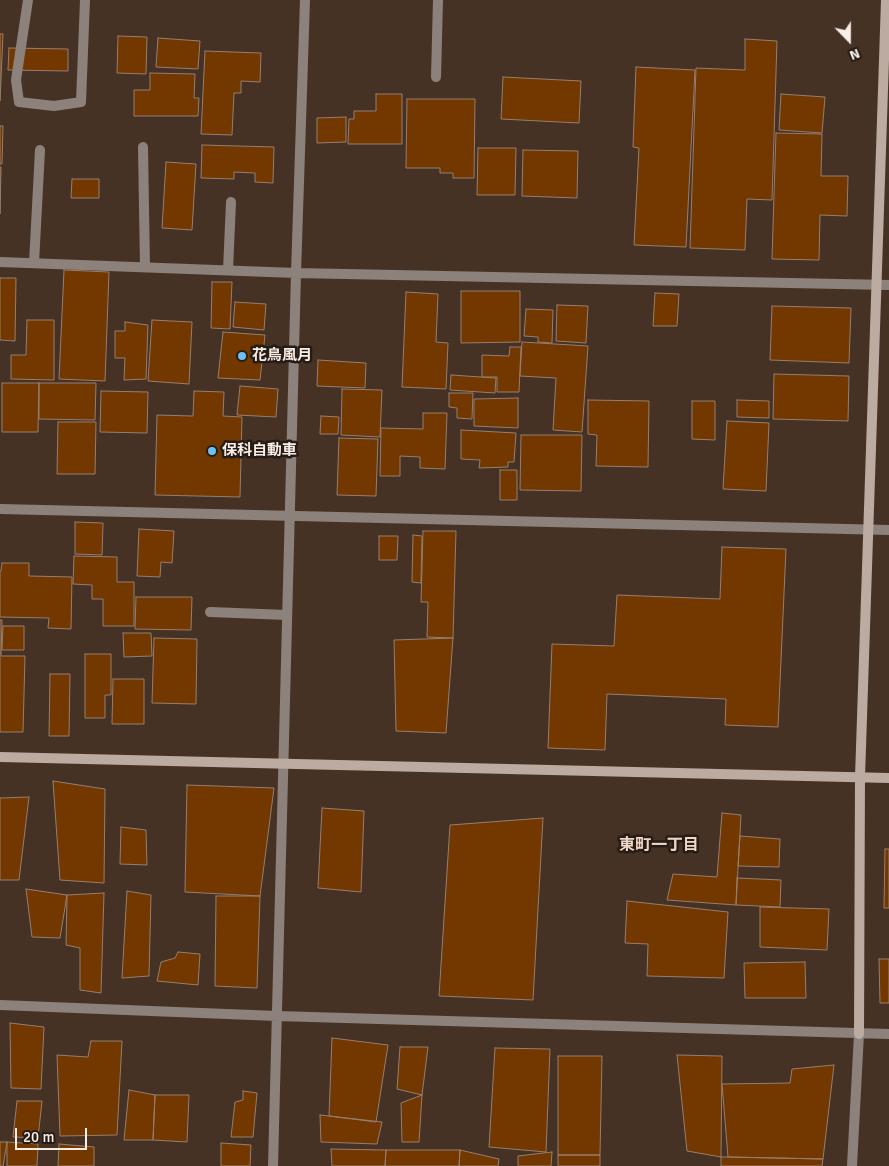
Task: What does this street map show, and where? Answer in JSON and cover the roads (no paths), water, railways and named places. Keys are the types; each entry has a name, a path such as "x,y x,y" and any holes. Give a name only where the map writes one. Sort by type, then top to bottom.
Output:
{"street":[{"path":"28,0 16,80 19,102 54,106 81,102 85,0"},
{"path":"273,1166 289,516 305,0"},
{"path":"436,77 438,0"},
{"path":"852,1166 859,1034 860,777 886,0"},
{"path":"143,147 145,267"},
{"path":"34,263 40,150"},
{"path":"228,270 231,202"},
{"path":"0,262 296,272 889,285"},
{"path":"0,509 889,530"},
{"path":"210,612 287,615"},
{"path":"0,757 889,778"},
{"path":"0,1005 277,1016 889,1034"}],"place":[{"name":"花鳥風月","path":"242,356"},
{"name":"保科自動車","path":"212,451"}],"district":[{"name":"東町一丁目","path":"659,846"}]}
